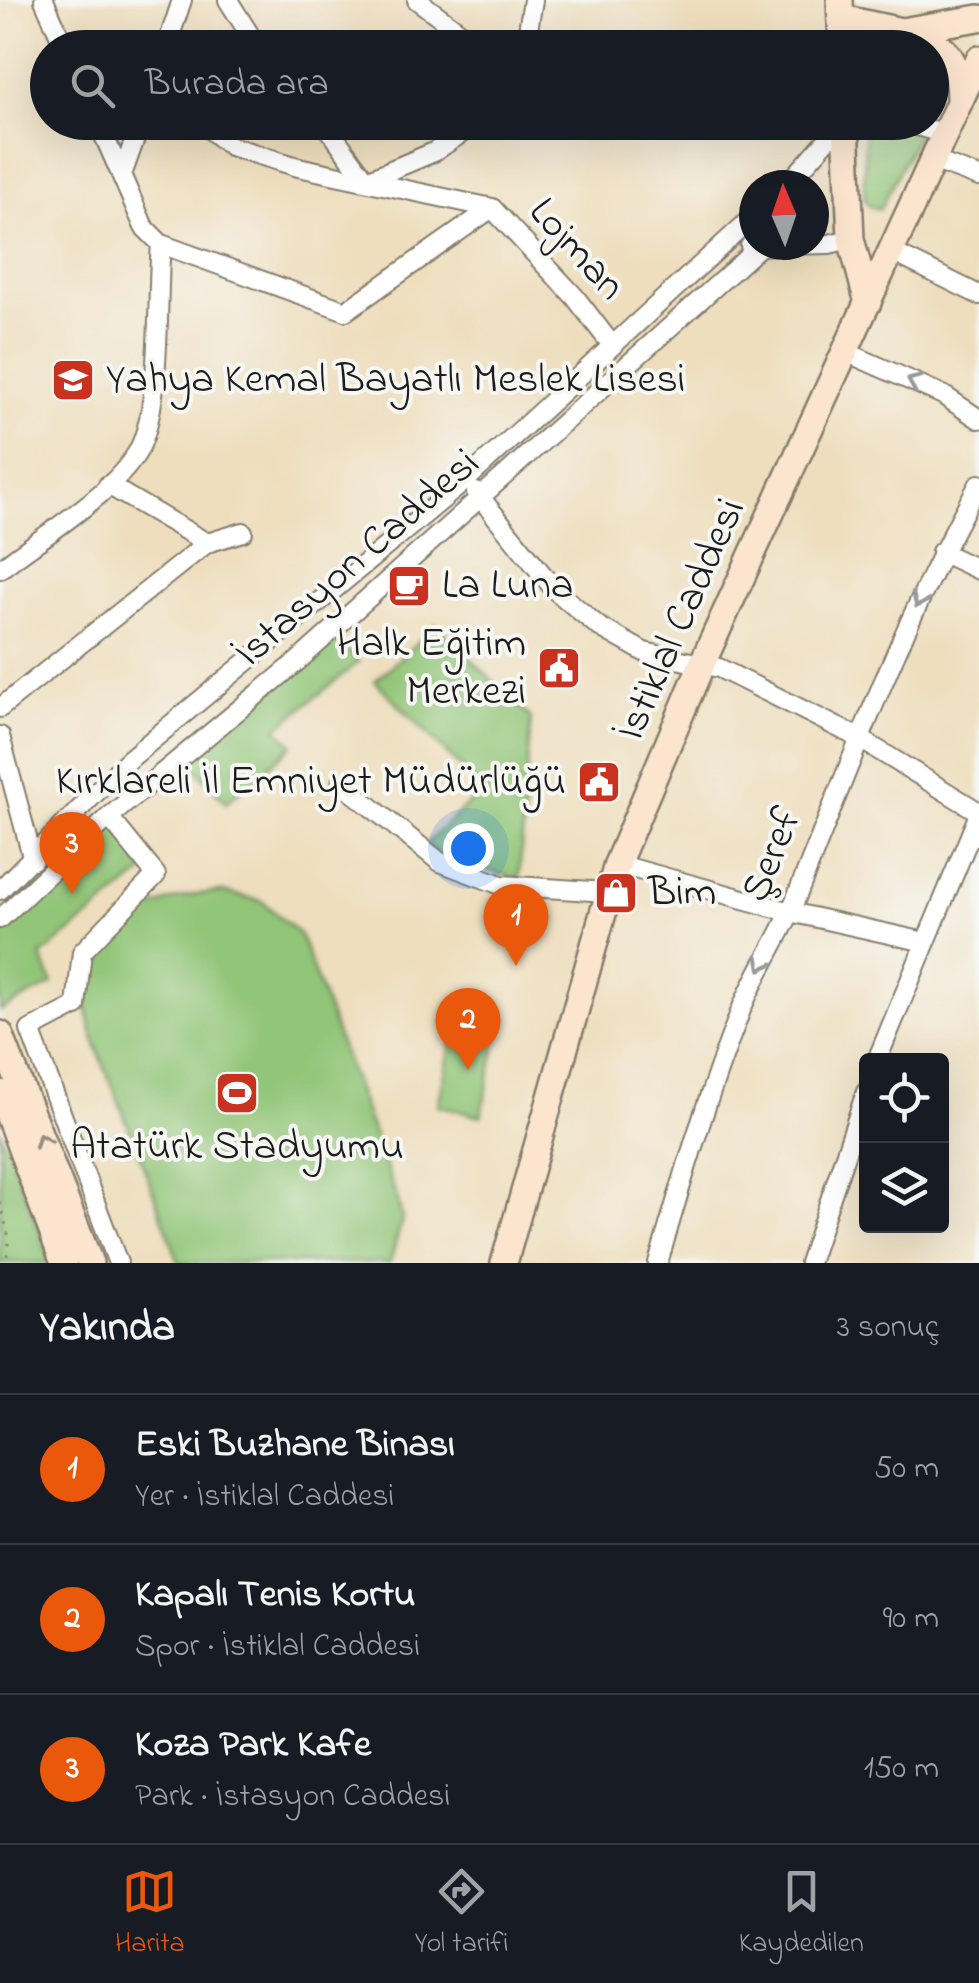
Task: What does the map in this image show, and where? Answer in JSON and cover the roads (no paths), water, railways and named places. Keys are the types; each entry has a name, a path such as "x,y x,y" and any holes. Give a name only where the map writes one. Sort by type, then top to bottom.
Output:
{"street":[{"path":"44,0 57,30"},
{"path":"172,30 182,0"},
{"path":"228,0 247,30"},
{"path":"418,0 458,30"},
{"path":"528,30 533,0"},
{"path":"840,9 898,30"},
{"path":"907,30 979,18"},
{"path":"949,54 957,65 959,99"},
{"name":"İstiklal Caddesi","path":"949,119 979,59"},
{"path":"106,140 144,227 161,244 346,311 492,208"},
{"path":"122,175 134,140"},
{"name":"Lojman","path":"223,140 230,146 298,167 492,208 576,297 612,344"},
{"path":"337,140 366,180 434,152 452,140"},
{"path":"801,170 828,140"},
{"path":"846,140 851,239 868,303"},
{"name":"İstiklal Caddesi","path":"504,1263 617,864 701,666 939,140"},
{"path":"930,158 979,177"},
{"path":"0,890 126,762 466,480 739,230"},
{"path":"829,244 851,239"},
{"path":"724,243 739,245"},
{"path":"0,569 108,485 137,454 151,409 161,244"},
{"path":"890,252 979,295"},
{"name":"İstasyon Caddesi","path":"0,919 109,817 298,662 745,260"},
{"path":"846,352 943,394 979,419"},
{"path":"466,480 555,590 598,626 644,652 719,668 857,736 979,813 880,1053"},
{"name":"Şeref","path":"658,1263 698,1126 736,1022 790,912 857,736 941,552 973,507 979,484"},
{"path":"108,485 206,543"},
{"path":"0,708 206,543 244,532"},
{"path":"941,552 979,570"},
{"path":"0,736 33,860"},
{"path":"341,783 440,862 500,885 607,892"},
{"path":"109,817 156,874 82,952 76,1006 30,1030 118,1263"},
{"path":"617,864 790,912 926,942"},
{"path":"0,1034 90,1263"},
{"path":"0,1093 64,1263"},
{"path":"809,1263 859,1113"}],"place":[{"name":"Yahya Kemal Bayatlı Meslek Lisesi","path":"73,380"},
{"name":"La Luna","path":"409,586"},
{"name":"Halk Eğitim Merkezi","path":"559,668"},
{"name":"Kırklareli İl Emniyet Müdürlüğü","path":"599,782"},
{"name":"Bim","path":"616,893"},
{"name":"Koza Park Kafe","path":"72,894"},
{"name":"Eski Buzhane Binası","path":"516,966"},
{"name":"Kapalı Tenis Kortu","path":"468,1070"},
{"name":"Atatürk Stadyumu","path":"237,1093"}]}
